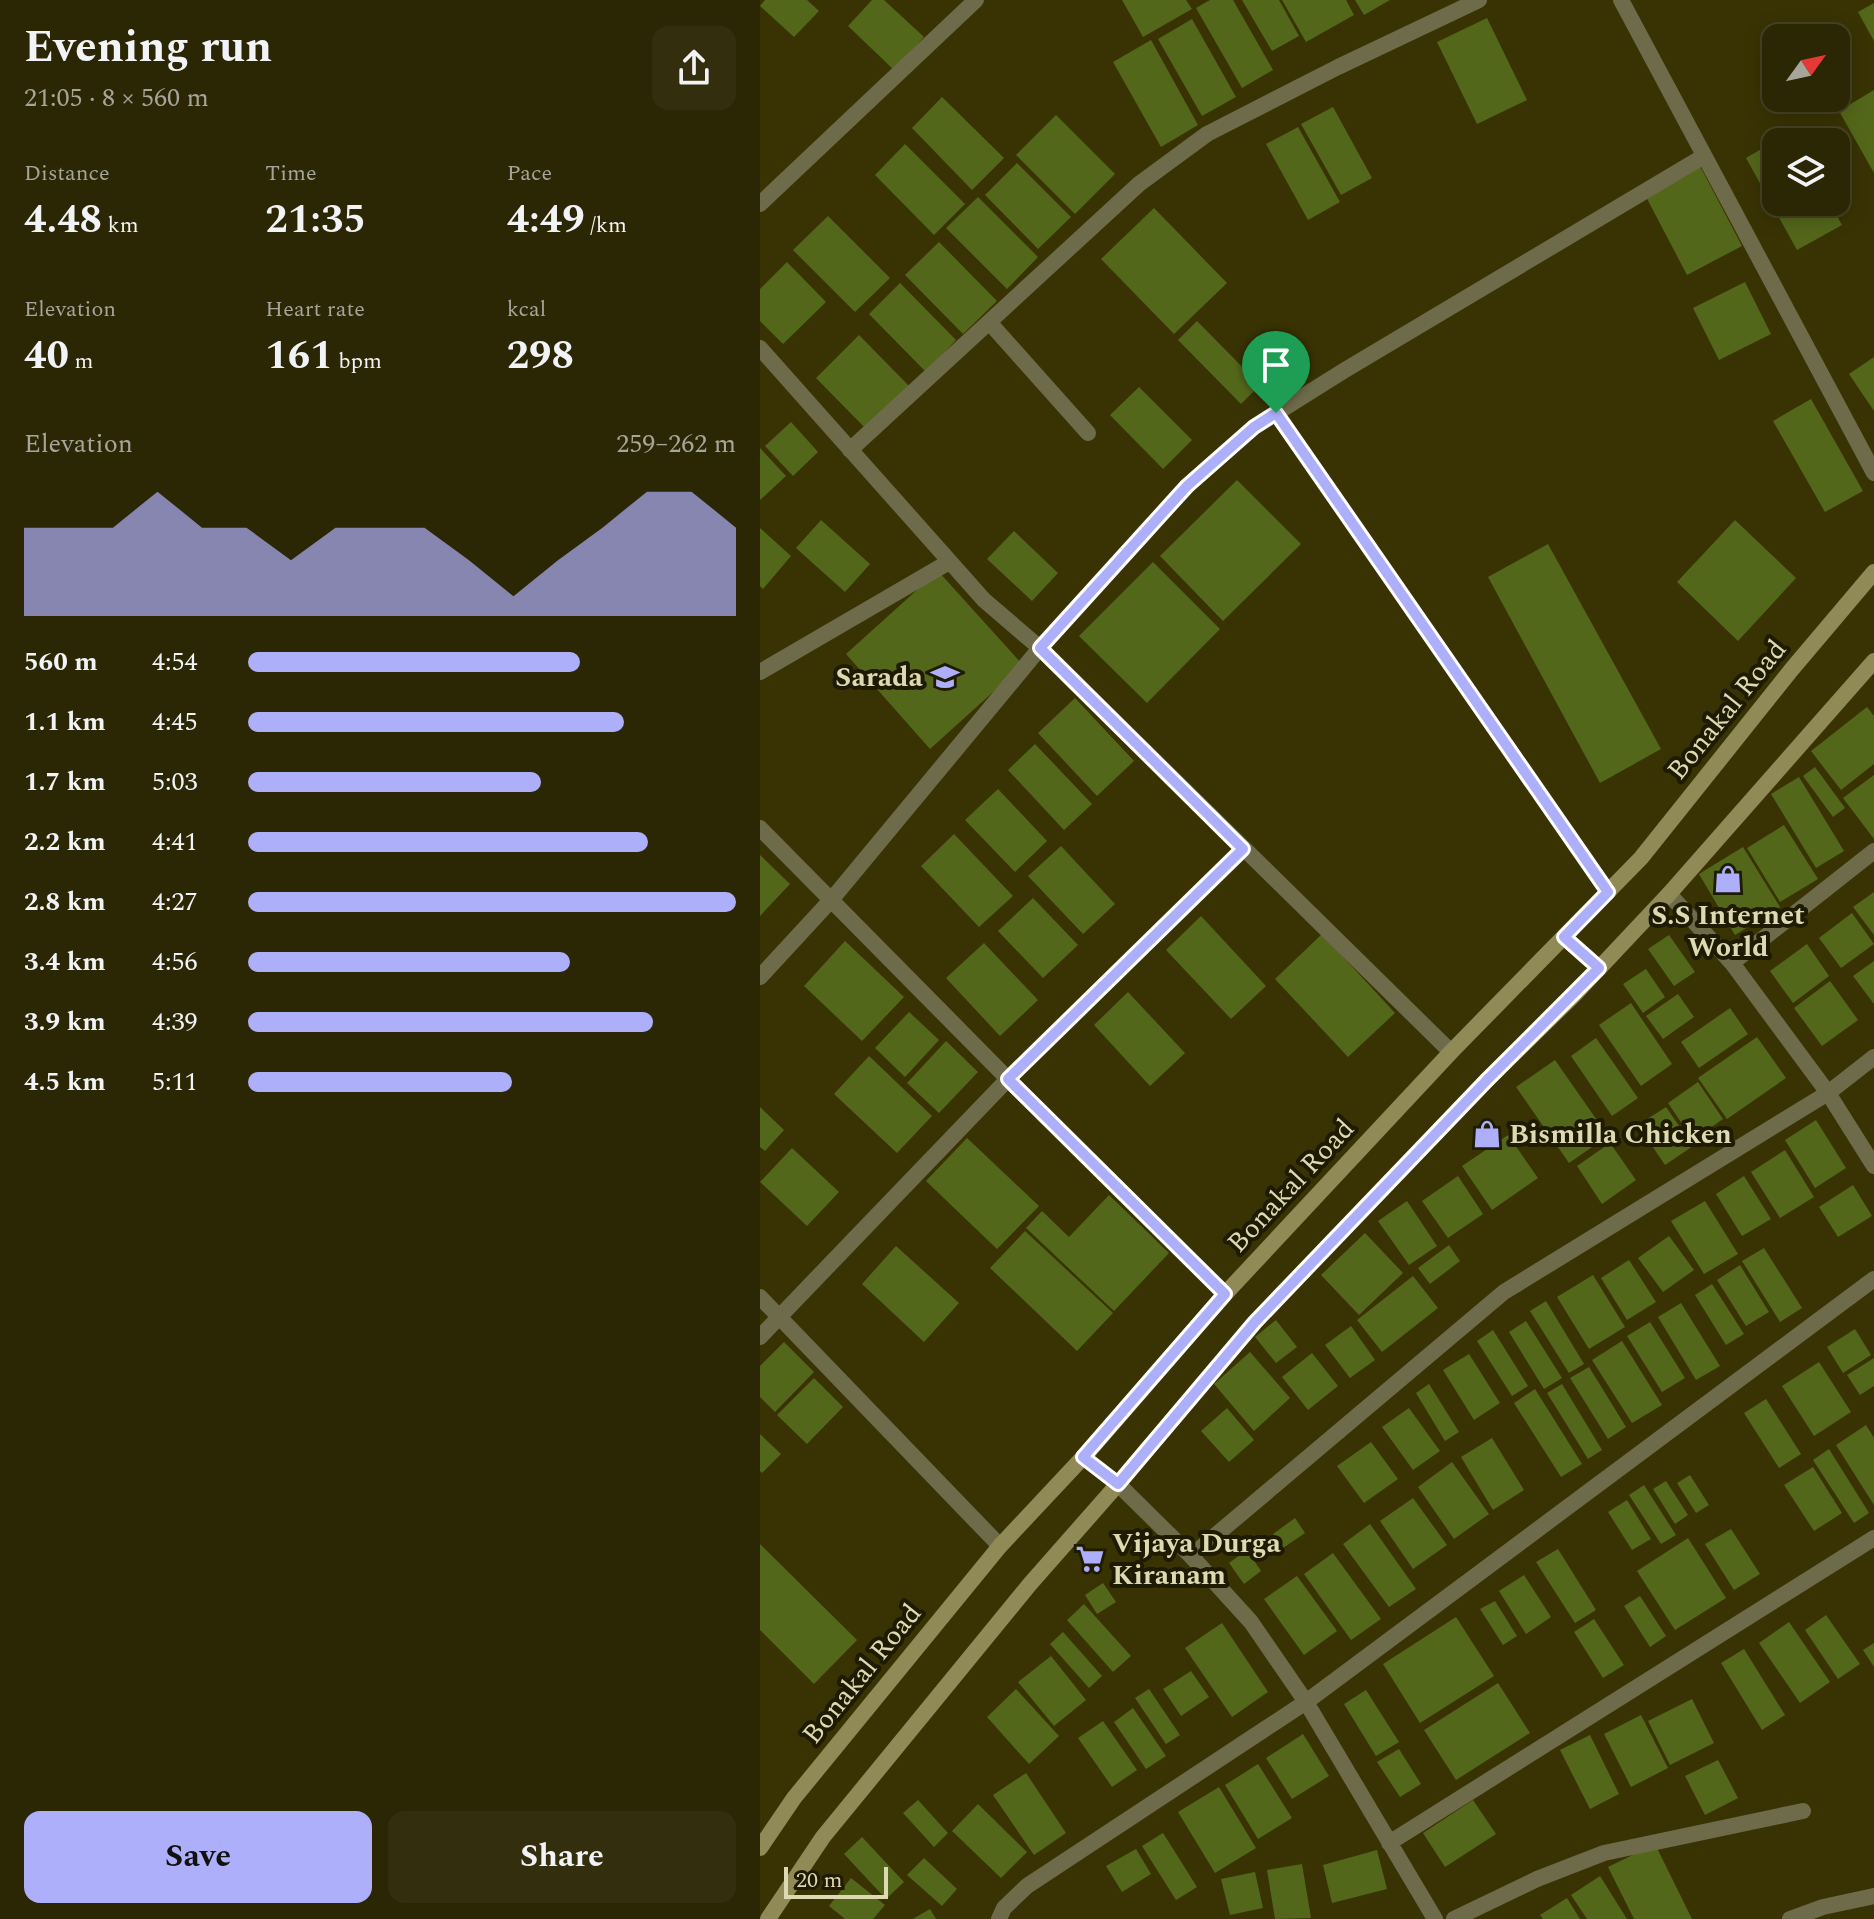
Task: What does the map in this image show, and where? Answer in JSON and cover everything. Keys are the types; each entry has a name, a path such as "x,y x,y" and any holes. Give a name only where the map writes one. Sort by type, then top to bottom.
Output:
{"main road":[{"name":"Bonakal Road","path":"760,1848 794,1798 1000,1546 1083,1457 1225,1294 1451,1052 1641,858 1874,572"},
{"path":"768,1919 832,1825 1030,1584 1255,1322 1669,894 1874,661"},
{"path":"1564,937 1599,968"}],"street":[{"path":"760,204 976,0"},
{"path":"850,450 1139,184 1207,134 1479,0"},
{"path":"1621,0 1874,473"},
{"path":"760,977 832,899 1040,648 1187,486 1254,427 1704,156"},
{"path":"989,322 1088,433"},
{"path":"760,348 984,600 1040,648 1451,1052"},
{"path":"1276,413 1608,892"},
{"path":"760,672 949,562"},
{"path":"760,828 1225,1294"},
{"path":"760,1337 1008,1079 1243,849"},
{"path":"1732,963 1874,851"},
{"path":"1669,894 1732,963 1828,1093 1874,1166"},
{"path":"1191,1556 1504,1292 1828,1093 1874,1057"},
{"path":"999,1919 1004,1908 1027,1886 1306,1702 1874,1279"},
{"path":"760,1297 1000,1546"},
{"path":"1083,1457 1118,1484 1191,1556 1251,1622 1306,1702 1435,1919"},
{"path":"1389,1843 1874,1538"},
{"path":"1454,1919 1537,1879 1604,1853 1803,1811"},
{"path":"1790,1919 1823,1907 1874,1896"}],"building":[{"path":"765,0 807,0 819,11 794,37 760,6"},
{"path":"872,0 884,0 924,37 894,70 848,26"},
{"path":"1122,0 1186,0 1192,9 1143,37"},
{"path":"1210,0 1233,0 1273,70 1242,88 1196,8"},
{"path":"1242,0 1279,0 1299,36 1272,51"},
{"path":"1282,0 1346,0 1354,15 1306,42"},
{"path":"1355,0 1390,0 1364,15"},
{"path":"1874,3 1874,41 1858,12"},
{"path":"1487,18 1527,100 1477,124 1437,42"},
{"path":"1192,19 1236,97 1202,116 1158,39"},
{"path":"1151,40 1198,125 1161,147 1113,62"},
{"path":"1874,90 1874,173 1840,112 1850,112 1850,104"},
{"path":"942,97 1004,158 972,190 912,128"},
{"path":"1333,107 1372,178 1341,195 1301,124"},
{"path":"1056,115 1115,174 1075,214 1016,155"},
{"path":"1298,127 1340,202 1308,220 1266,144"},
{"path":"905,144 965,204 934,235 875,175"},
{"path":"1762,149 1762,187 1746,158"},
{"path":"1017,163 1071,217 1038,249 985,195"},
{"path":"1699,164 1742,246 1687,275 1644,193"},
{"path":"978,197 1038,257 1007,289 946,228"},
{"path":"1154,208 1227,283 1174,334 1101,259"},
{"path":"828,216 890,278 855,312 793,250"},
{"path":"1778,216 1837,216 1842,225 1797,250"},
{"path":"939,242 997,301 963,334 905,275"},
{"path":"787,262 826,302 783,344 760,321 760,289"},
{"path":"1745,282 1771,334 1719,360 1693,308"},
{"path":"900,283 956,340 926,372 869,314"},
{"path":"1197,321 1260,385 1241,404 1178,340"},
{"path":"859,335 911,388 868,431 816,378"},
{"path":"1874,357 1874,411 1849,374"},
{"path":"1139,387 1192,440 1163,469 1110,415"},
{"path":"1811,399 1863,491 1825,512 1773,421"},
{"path":"791,422 818,452 793,476 765,446"},
{"path":"760,448 786,476 760,500"},
{"path":"1237,480 1301,544 1223,621 1160,556"},
{"path":"821,520 870,564 845,592 796,548"},
{"path":"1735,520 1796,578 1738,641 1677,582"},
{"path":"760,528 791,556 763,589 760,586"},
{"path":"1014,531 1058,573 1032,601 987,559"},
{"path":"1548,544 1661,749 1600,783 1488,577"},
{"path":"1153,562 1220,629 1147,703 1079,636"},
{"path":"938,571 1023,665 930,749 846,654"},
{"path":"1075,698 1134,761 1097,796 1038,733"},
{"path":"1867,707 1874,716 1874,764 1841,790 1811,751"},
{"path":"1035,744 1092,804 1064,830 1008,770"},
{"path":"1815,767 1845,808 1833,817 1803,776"},
{"path":"1874,775 1874,839 1843,798"},
{"path":"1799,777 1844,851 1816,868 1771,794"},
{"path":"998,789 1047,841 1015,872 965,820"},
{"path":"1784,825 1818,879 1780,902 1747,848"},
{"path":"954,834 1013,896 979,927 921,866"},
{"path":"1061,846 1115,904 1083,934 1028,876"},
{"path":"1743,847 1780,907 1735,935 1699,874"},
{"path":"760,855 790,884 760,916"},
{"path":"1874,892 1874,935 1853,907"},
{"path":"1033,898 1078,945 1043,978 998,931"},
{"path":"1852,913 1874,944 1841,968 1819,938"},
{"path":"1201,916 1266,986 1231,1019 1166,950"},
{"path":"1322,934 1395,1013 1348,1057 1275,979"},
{"path":"1669,935 1695,972 1674,986 1648,949"},
{"path":"845,941 904,997 862,1041 804,986"},
{"path":"984,943 1038,1000 1000,1036 946,978"},
{"path":"1807,944 1829,976 1793,1003 1770,971"},
{"path":"1874,961 1874,1004 1853,976"},
{"path":"1646,969 1665,997 1643,1013 1623,984"},
{"path":"1830,981 1858,1020 1822,1046 1794,1008"},
{"path":"1128,992 1185,1053 1150,1086 1094,1025"},
{"path":"1678,994 1694,1017 1663,1039 1646,1016"},
{"path":"1631,1003 1672,1064 1641,1086 1599,1025"},
{"path":"1730,1008 1748,1034 1699,1068 1681,1042"},
{"path":"909,1012 939,1040 905,1077 875,1048"},
{"path":"1757,1037 1786,1078 1727,1119 1698,1078"},
{"path":"1596,1038 1638,1098 1612,1116 1571,1056"},
{"path":"946,1041 978,1072 939,1113 907,1083"},
{"path":"869,1056 932,1116 897,1153 834,1094"},
{"path":"1555,1060 1608,1136 1569,1163 1516,1087"},
{"path":"1698,1082 1723,1119 1693,1140 1668,1103"},
{"path":"760,1107 784,1130 765,1151 760,1147"},
{"path":"1666,1107 1693,1146 1665,1165 1638,1125"},
{"path":"1816,1120 1846,1168 1815,1188 1785,1140"},
{"path":"1508,1135 1538,1178 1492,1210 1462,1166"},
{"path":"967,1138 1039,1206 997,1249 926,1181"},
{"path":"1610,1143 1636,1180 1602,1204 1577,1166"},
{"path":"792,1148 839,1192 807,1226 760,1182"},
{"path":"1785,1150 1814,1197 1780,1218 1751,1172"},
{"path":"1458,1176 1483,1214 1448,1238 1422,1201"},
{"path":"1744,1176 1771,1219 1742,1236 1716,1194"},
{"path":"1853,1185 1872,1216 1838,1237 1819,1207"},
{"path":"1109,1195 1169,1253 1114,1311 1026,1228 1042,1211 1069,1237"},
{"path":"1407,1201 1437,1246 1409,1265 1378,1221"},
{"path":"1705,1201 1738,1254 1704,1274 1671,1221"},
{"path":"1025,1231 1113,1313 1077,1351 990,1268"},
{"path":"1365,1233 1403,1273 1359,1315 1321,1275"},
{"path":"1669,1236 1694,1270 1663,1292 1638,1258"},
{"path":"1449,1245 1460,1261 1430,1284 1418,1268"},
{"path":"896,1246 959,1303 924,1342 862,1284"},
{"path":"1764,1248 1802,1308 1780,1322 1742,1261"},
{"path":"1629,1260 1656,1302 1627,1320 1601,1278"},
{"path":"1740,1265 1769,1312 1746,1326 1717,1280"},
{"path":"1593,1275 1625,1327 1589,1349 1557,1297"},
{"path":"1413,1276 1438,1308 1382,1352 1357,1320"},
{"path":"1712,1284 1744,1334 1726,1345 1695,1295"},
{"path":"1546,1301 1584,1364 1569,1373 1530,1311"},
{"path":"1681,1303 1720,1366 1696,1380 1658,1317"},
{"path":"1276,1320 1297,1347 1276,1363 1255,1337"},
{"path":"1526,1321 1562,1378 1544,1389 1509,1332"},
{"path":"1650,1322 1685,1378 1662,1392 1627,1336"},
{"path":"1351,1326 1375,1360 1350,1378 1325,1345"},
{"path":"1855,1329 1871,1355 1843,1373 1827,1347"},
{"path":"1493,1330 1528,1386 1512,1396 1477,1341"},
{"path":"1622,1341 1662,1405 1632,1423 1592,1360"},
{"path":"784,1342 814,1372 775,1412 760,1397 760,1366"},
{"path":"1250,1352 1290,1398 1254,1431 1214,1384"},
{"path":"1312,1353 1338,1386 1308,1410 1282,1377"},
{"path":"1469,1354 1500,1403 1474,1420 1443,1370"},
{"path":"1874,1358 1874,1386 1860,1395 1847,1375"},
{"path":"1819,1362 1851,1412 1814,1436 1782,1386"},
{"path":"1589,1367 1626,1427 1608,1439 1570,1378"},
{"path":"814,1378 843,1407 807,1444 777,1415"},
{"path":"1429,1384 1459,1432 1445,1441 1416,1393"},
{"path":"1562,1384 1602,1450 1588,1459 1547,1393"},
{"path":"1535,1389 1582,1464 1561,1477 1514,1403"},
{"path":"1766,1399 1801,1454 1779,1468 1744,1413"},
{"path":"1227,1408 1254,1440 1229,1462 1201,1431"},
{"path":"1409,1408 1440,1451 1413,1470 1382,1427"},
{"path":"1866,1425 1874,1438 1874,1505 1836,1445"},
{"path":"760,1434 781,1454 762,1473 760,1471"},
{"path":"1492,1438 1524,1490 1493,1510 1461,1457"},
{"path":"1371,1442 1398,1479 1364,1503 1337,1466"},
{"path":"1829,1449 1869,1513 1854,1523 1813,1460"},
{"path":"1452,1462 1489,1514 1454,1539 1418,1487"},
{"path":"1813,1467 1842,1513 1814,1531 1784,1485"},
{"path":"1690,1475 1709,1505 1696,1513 1677,1483"},
{"path":"1666,1481 1688,1515 1675,1524 1653,1489"},
{"path":"1644,1485 1676,1535 1661,1544 1629,1495"},
{"path":"1413,1498 1447,1545 1413,1569 1380,1521"},
{"path":"1627,1500 1651,1539 1632,1550 1608,1512"},
{"path":"1295,1518 1305,1533 1283,1548 1273,1534"},
{"path":"1370,1524 1416,1589 1389,1607 1343,1544"},
{"path":"1731,1529 1760,1574 1734,1590 1705,1544"},
{"path":"1688,1538 1726,1598 1675,1630 1637,1571"},
{"path":"760,1544 857,1640 814,1684 760,1630"},
{"path":"1558,1549 1596,1610 1575,1623 1536,1562"},
{"path":"1247,1550 1261,1571 1244,1584 1229,1563"},
{"path":"1333,1553 1381,1619 1351,1640 1304,1574"},
{"path":"1524,1575 1551,1617 1526,1634 1499,1591"},
{"path":"1297,1576 1337,1631 1304,1655 1264,1599"},
{"path":"1103,1583 1116,1602 1097,1614 1085,1595"},
{"path":"1640,1596 1666,1636 1650,1647 1624,1606"},
{"path":"1495,1601 1517,1636 1503,1645 1480,1609"},
{"path":"1084,1604 1131,1656 1113,1672 1067,1620"},
{"path":"1826,1615 1860,1664 1838,1679 1805,1630"},
{"path":"1456,1617 1494,1676 1420,1723 1383,1664"},
{"path":"1594,1619 1624,1665 1603,1678 1574,1632"},
{"path":"1789,1622 1830,1682 1800,1703 1759,1643"},
{"path":"1222,1623 1268,1692 1232,1717 1185,1648"},
{"path":"1063,1632 1102,1676 1089,1688 1050,1644"},
{"path":"1874,1643 1874,1667 1863,1650"},
{"path":"1744,1649 1785,1715 1762,1730 1721,1663"},
{"path":"1051,1656 1086,1700 1054,1726 1018,1682"},
{"path":"1191,1671 1209,1697 1181,1716 1163,1689"},
{"path":"1498,1683 1530,1733 1456,1780 1424,1730"},
{"path":"1016,1689 1059,1736 1029,1764 987,1717"},
{"path":"1149,1689 1180,1735 1166,1744 1135,1698"},
{"path":"1366,1690 1399,1742 1376,1756 1344,1704"},
{"path":"1692,1699 1714,1743 1670,1765 1648,1721"},
{"path":"1133,1708 1166,1756 1146,1769 1114,1722"},
{"path":"1641,1715 1668,1768 1631,1787 1604,1734"},
{"path":"1103,1721 1137,1770 1112,1787 1078,1738"},
{"path":"1303,1734 1329,1776 1292,1799 1266,1758"},
{"path":"1590,1735 1619,1794 1590,1809 1560,1750"},
{"path":"1399,1749 1421,1784 1400,1797 1377,1762"},
{"path":"1718,1760 1738,1798 1705,1815 1685,1776"},
{"path":"1258,1764 1292,1818 1258,1839 1225,1785"},
{"path":"1026,1773 1066,1833 1034,1855 993,1795"},
{"path":"1219,1787 1256,1848 1215,1873 1178,1812"},
{"path":"918,1800 948,1833 934,1847 903,1813"},
{"path":"1473,1800 1496,1834 1445,1867 1423,1833"},
{"path":"978,1804 1027,1852 1001,1878 952,1831"},
{"path":"1163,1833 1197,1887 1176,1900 1142,1846"},
{"path":"862,1837 904,1882 886,1899 844,1854"},
{"path":"1655,1844 1692,1919 1634,1919 1608,1867"},
{"path":"1136,1849 1151,1874 1122,1892 1106,1866"},
{"path":"1377,1850 1387,1889 1332,1903 1323,1865"},
{"path":"924,1858 957,1889 942,1906 907,1875"},
{"path":"1302,1864 1311,1918 1275,1919 1267,1870"},
{"path":"1255,1872 1263,1908 1230,1915 1221,1879"},
{"path":"1600,1876 1627,1919 1587,1919 1571,1895"},
{"path":"851,1878 885,1905 873,1919 845,1919 829,1906"},
{"path":"1567,1898 1580,1919 1543,1919 1540,1915"},
{"path":"930,1909 936,1919 913,1919"}],"place":[{"name":"Sarada","path":"945,677"},
{"name":"S.S Internet World","path":"1728,879"},
{"name":"Bismilla Chicken","path":"1487,1134"},
{"name":"Vijaya Durga Kiranam","path":"1090,1559"}],"route":[{"path":"1276,413 1608,892 1564,937 1599,968 1255,1322 1118,1484 1083,1457 1225,1294 1008,1079 1243,849 1040,648 1187,486 1254,427 1276,413"}]}
